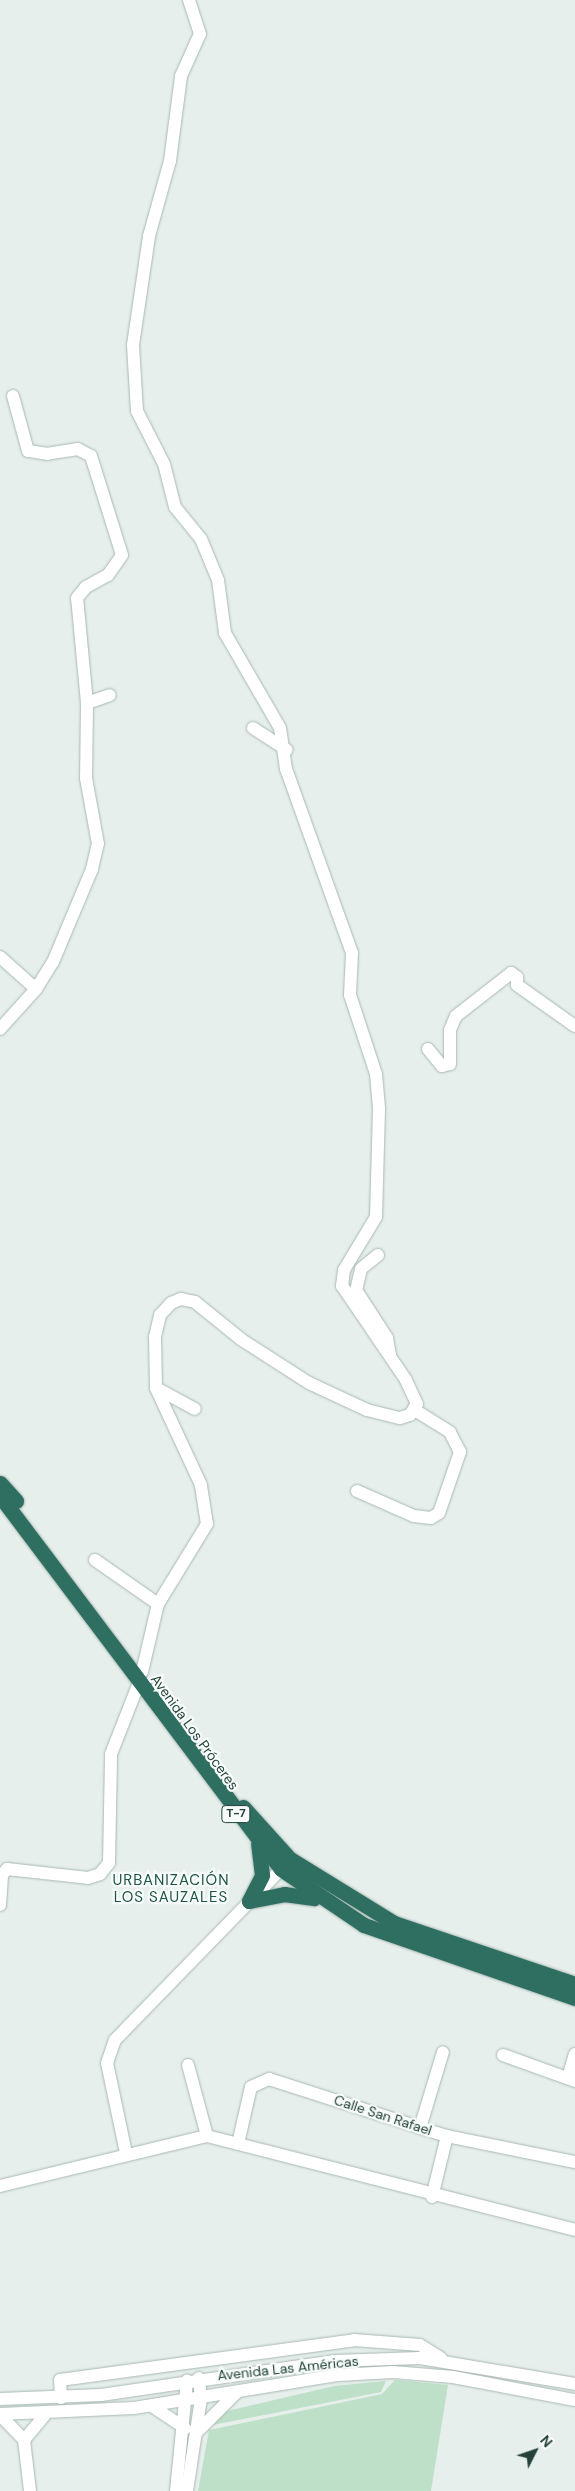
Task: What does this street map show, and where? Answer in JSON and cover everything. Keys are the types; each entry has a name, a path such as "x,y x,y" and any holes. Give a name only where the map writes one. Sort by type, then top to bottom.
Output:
{"highway":[{"name":"Avenida Los Próceres","path":"0,1483 257,1843 285,1864 394,1923 575,1984"},
{"name":"Avenida Los Próceres","path":"0,1496 140,1678 255,1822 285,1864 319,1899 364,1925 575,1998"},
{"path":"249,1901 262,1875 257,1843"},
{"name":"T-7","path":"249,1901 284,1894 319,1899"}],"street":[{"path":"190,0 200,34 181,76 170,161 149,236 133,345 137,410 164,464 175,507 202,539 211,564 226,633 280,728 287,750 286,769 352,953 350,995 376,1074 379,1108 376,1217 344,1270 342,1286 414,1393 416,1410"},
{"path":"0,1029 36,989 53,962 98,844 86,778 86,703 77,598 86,586 108,576 122,555 121,543 91,456 78,449 28,451 13,396"},
{"path":"86,703 110,695"},
{"path":"253,728 287,750"},
{"path":"0,957 36,989"},
{"path":"428,1049 442,1066 450,1064 450,1030 456,1016 511,973 517,977 517,985 575,1026"},
{"path":"378,1255 361,1269 356,1290 387,1338 392,1359"},
{"path":"0,1905 2,1874 7,1869 88,1878 100,1874 109,1863 111,1754 140,1678 158,1604 207,1524 200,1485 156,1388 154,1337 160,1315 181,1299 195,1302 242,1340 309,1383 367,1410 400,1418 416,1410"},
{"path":"156,1388 194,1409"},
{"path":"357,1491 414,1516 431,1518 439,1513 460,1452 450,1432 416,1410"},
{"path":"95,1560 158,1604"},
{"path":"126,2153 107,2063 109,2050 285,1864"},
{"path":"420,2128 443,2052"},
{"path":"503,2054 572,2079 575,2054"},
{"path":"188,2065 207,2136"},
{"name":"Calle San Rafael","path":"238,2144 248,2096 260,2079 447,2136 575,2162"},
{"path":"0,2186 126,2153 207,2136 432,2197 575,2230"},
{"path":"432,2197 447,2136"},
{"path":"61,2398 60,2380 338,2342 420,2345 441,2358"},
{"path":"338,2342 339,2361"},
{"name":"Avenida Las Américas","path":"0,2399 61,2398 339,2361 441,2358 575,2384"},
{"path":"128,2371 131,2389"},
{"name":"Avenida Las Américas","path":"0,2415 44,2416 152,2406 338,2375 393,2372 453,2376 575,2400"},
{"path":"176,2491 201,2398 193,2379"},
{"path":"187,2491 190,2436 187,2401 193,2379"},
{"path":"190,2436 236,2393"},
{"path":"152,2406 190,2436"},
{"path":"0,2415 24,2440 30,2491"},
{"path":"24,2440 44,2416"}],"green space":[{"path":"395,2380 448,2385 431,2491 198,2491 209,2430 382,2394"},
{"path":"386,2381 381,2392 213,2425 223,2412 334,2386"}],"district":[{"name":"URBANIZACIÓN LOS SAUZALES","path":"171,1888"}]}
